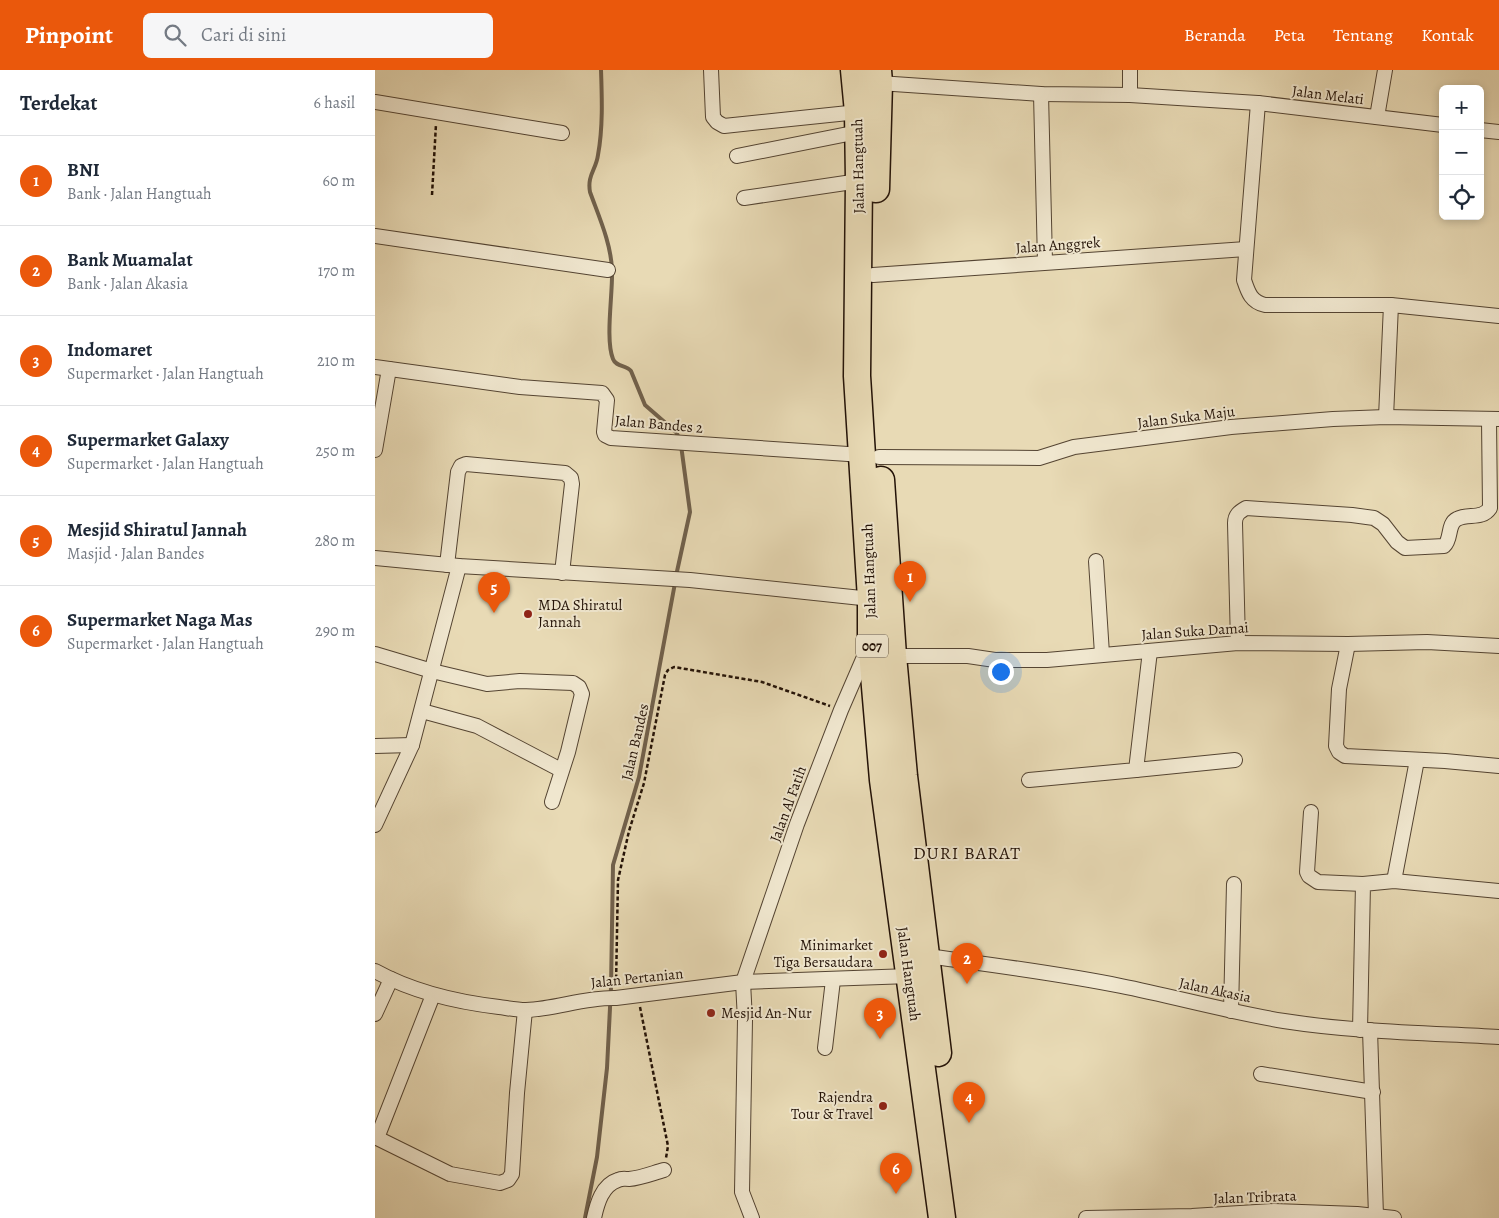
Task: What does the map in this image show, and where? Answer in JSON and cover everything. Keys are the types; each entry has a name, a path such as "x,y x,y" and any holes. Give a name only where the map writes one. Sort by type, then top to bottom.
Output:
{"highway":[{"name":"Jalan Hangtuah","path":"854,70 858,122 859,181 857,376 871,456 904,776 959,1218"},
{"name":"Jalan Hangtuah","path":"871,456 878,76"},
{"name":"Jalan Hangtuah","path":"876,517 871,599 871,640 883,780 942,1218"}],"street":[{"path":"711,70 713,118 724,126 858,122"},
{"path":"1130,70 1130,95"},
{"path":"1377,118 1385,70"},
{"name":"Jalan Melati","path":"878,76 1041,94 1130,95 1258,104 1439,125"},
{"path":"1041,94 1045,262"},
{"path":"375,102 562,133"},
{"path":"1258,104 1244,280 1250,297 1259,304 1391,306 1499,316"},
{"path":"737,156 858,122"},
{"path":"1484,130 1499,132"},
{"path":"744,198 859,181"},
{"path":"375,236 608,270"},
{"name":"Jalan Anggrek","path":"873,275 1246,249"},
{"path":"1386,417 1391,306"},
{"name":"Jalan Bandes 2","path":"375,367 520,388 602,393 607,400 605,435 611,438 871,456"},
{"path":"375,450 389,369"},
{"name":"Jalan Suka Maju","path":"871,456 1039,458 1074,447 1211,430 1324,419 1386,417 1494,420"},
{"path":"1238,643 1235,517 1238,513 1246,508 1374,518 1383,524 1397,542 1405,548 1444,546 1449,539 1451,525 1455,520 1484,514 1490,508 1494,420"},
{"path":"375,825 412,746 432,671 453,566 457,472 461,466 466,464 565,473 568,476 572,484 562,573"},
{"path":"375,558 453,566 689,580 871,599"},
{"path":"1096,561 1102,654"},
{"name":"Jalan Al Fatih","path":"743,982 797,824 841,710 871,640"},
{"name":"Jalan Suka Damai","path":"893,656 968,656 995,660 1047,660 1238,643 1349,644 1427,642 1499,646"},
{"path":"1349,644 1339,689 1335,746 1337,750 1345,756 1499,766"},
{"path":"1136,770 1150,651"},
{"path":"375,654 432,671 487,684 535,681 577,685 582,694 568,752 552,802"},
{"path":"421,711 477,726 561,770"},
{"path":"375,746 412,746"},
{"path":"1029,780 1235,760"},
{"path":"1393,882 1417,760"},
{"path":"1311,812 1307,872 1309,876 1318,882 1363,884 1393,882 1499,891"},
{"path":"1231,1011 1234,884"},
{"path":"1363,884 1365,1030 1373,1092 1376,1216"},
{"name":"Jalan Akasia","path":"927,956 1039,971 1121,986 1285,1021 1365,1030 1499,1037"},
{"name":"Jalan Pertanian","path":"375,970 391,979 433,995 481,1005 525,1010 743,982 910,976"},
{"path":"375,1014 391,979"},
{"path":"825,1048 833,980"},
{"path":"743,982 745,1020 742,1192 752,1218"},
{"path":"433,995 376,1138 450,1174 500,1183 508,1180 512,1174 525,1010"},
{"path":"1261,1074 1373,1092"},
{"path":"594,1218 597,1203 605,1190 616,1180 630,1179 664,1170"},
{"name":"Jalan Tribrata","path":"1086,1218 1192,1217 1274,1210 1395,1218"}],"path":[{"path":"432,195 436,113"},
{"name":"Jalan Bandes","path":"610,998 618,880 629,831 644,783 665,675 668,670 674,668 762,682 841,710"},
{"path":"637,995 661,1120 668,1146 664,1170"}],"waterway":[{"path":"601,70 600,145 589,186 607,240 611,260 612,280 609,328 611,350 614,362 631,371 645,405 676,432 679,438"},
{"path":"676,576 690,512 681,445"},
{"path":"585,1218 597,1157 607,1068 611,988 613,865 639,777 675,583"}],"place":[{"name":"BNI","path":"910,602"},
{"name":"Mesjid Shiratul Jannah","path":"494,613"},
{"name":"MDA Shiratul Jannah","path":"528,614"},
{"name":"Minimarket Tiga Bersaudara","path":"883,954"},
{"name":"Bank Muamalat","path":"967,984"},
{"name":"Mesjid An-Nur","path":"711,1013"},
{"name":"Indomaret","path":"880,1039"},
{"name":"Rajendra Tour & Travel","path":"883,1106"},
{"name":"Supermarket Galaxy","path":"969,1123"},
{"name":"Supermarket Naga Mas","path":"896,1194"}],"district":[{"name":"DURI BARAT","path":"967,853"}]}
